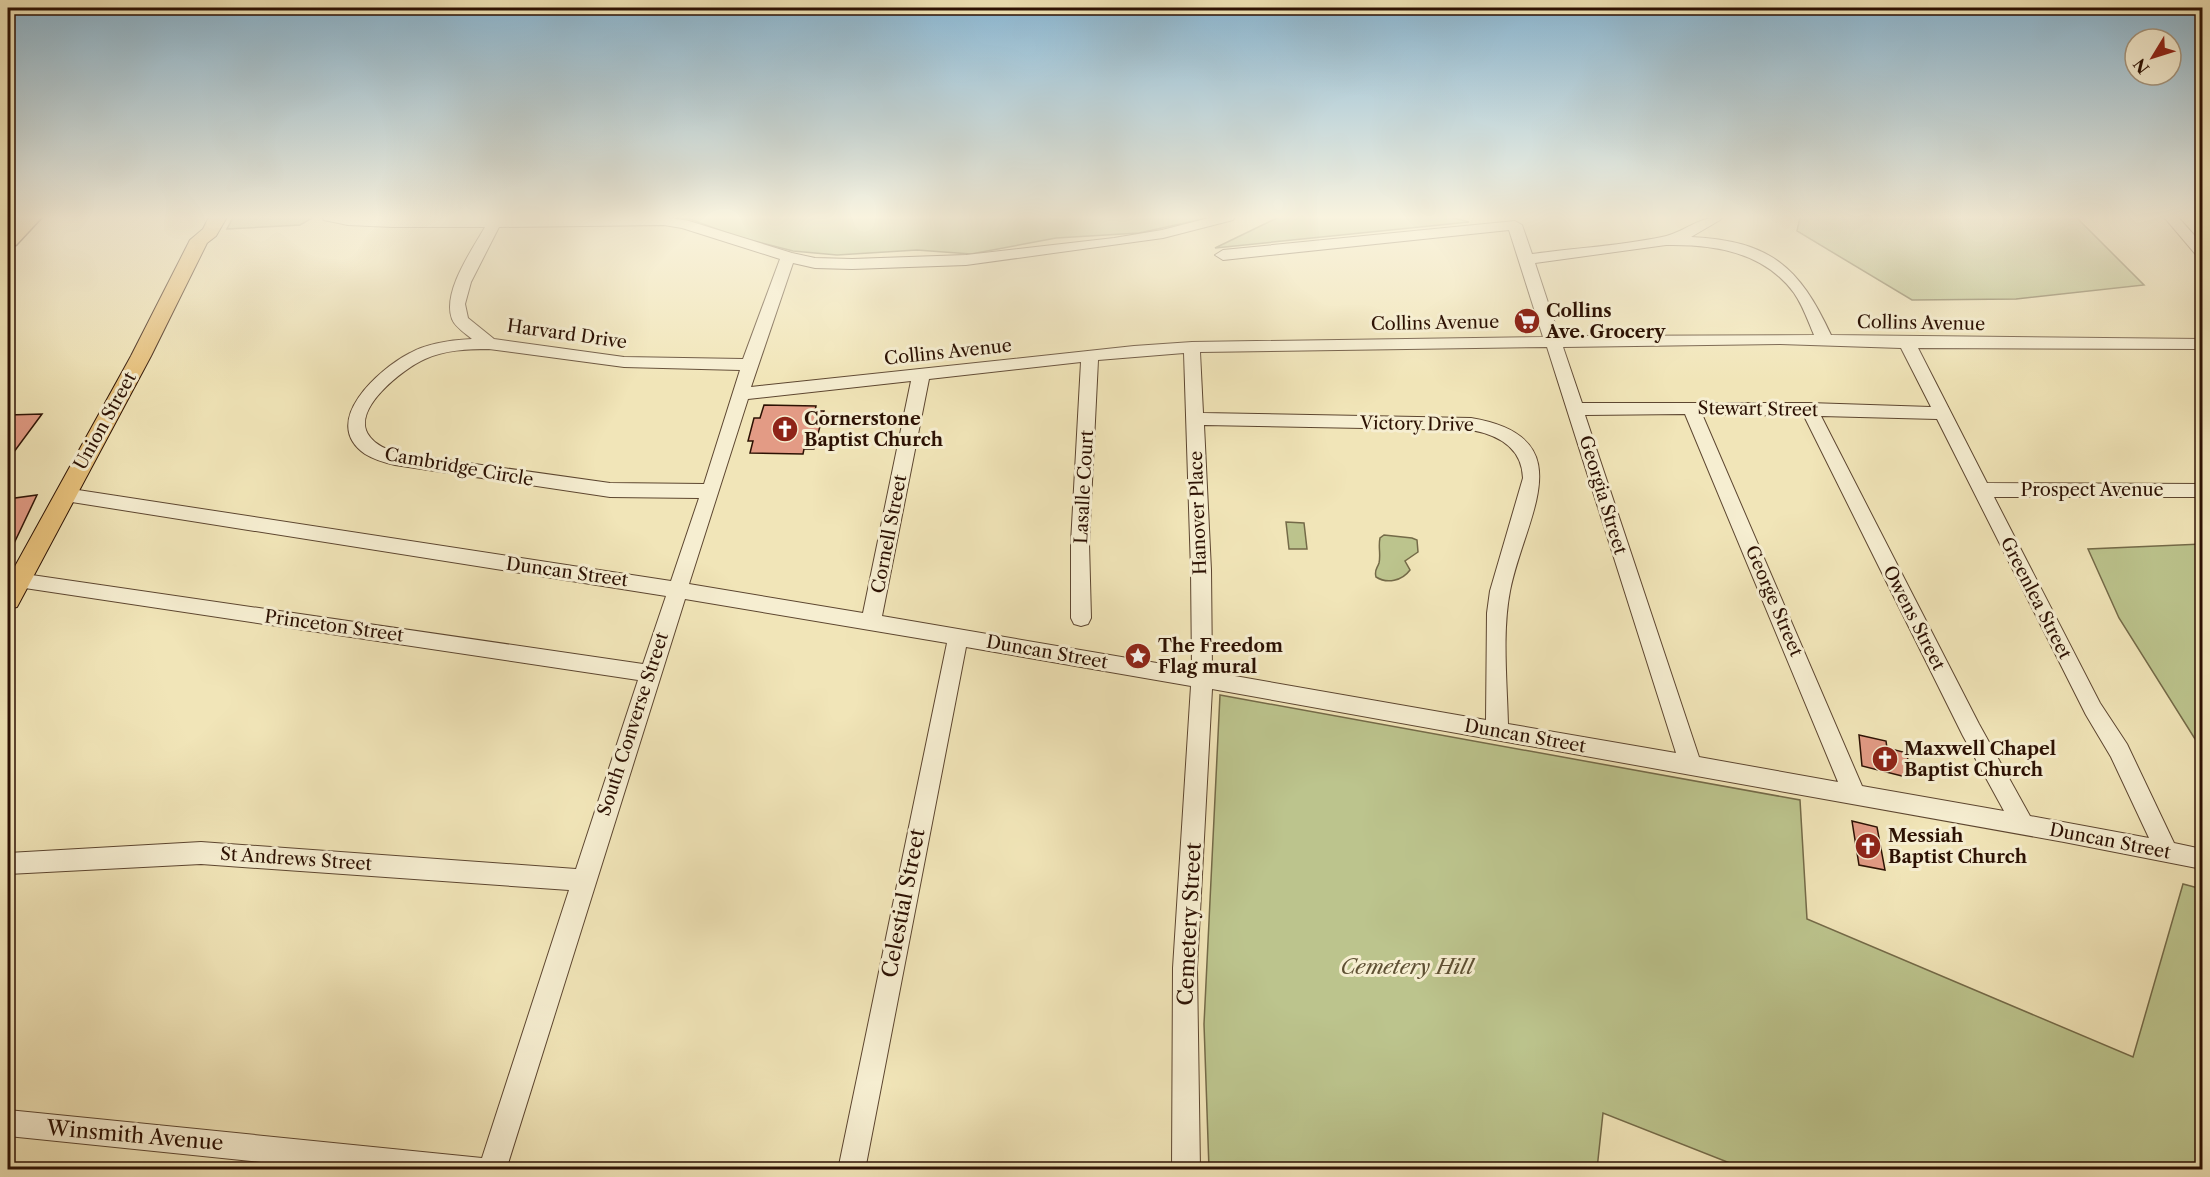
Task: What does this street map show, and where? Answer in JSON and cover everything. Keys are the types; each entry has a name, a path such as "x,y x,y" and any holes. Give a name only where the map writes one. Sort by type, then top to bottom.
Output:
{"main road":[{"name":"Union Street","path":"8,600 141,356 183,272"}],"street":[{"path":"444,347 460,320 458,296 470,272"},
{"path":"777,272 779,279 788,272"},
{"name":"South Converse Street","path":"492,1170 676,588 782,272"},
{"name":"Georgia Street","path":"1532,272 1691,765"},
{"path":"1782,272 1802,291 1825,340"},
{"name":"Harvard Drive","path":"460,320 489,344 624,362 749,365"},
{"name":"Collins Avenue","path":"742,394 1192,347 1554,341 1825,340 1907,343 2202,344"},
{"name":"Greenlea Street","path":"1907,343 2093,709 2119,751 2167,852"},
{"name":"Cambridge Circle","path":"489,344 444,347 417,356 392,371 365,398 360,409 357,428 365,445 372,452 395,459 566,486 642,492 710,491"},
{"name":"Hanover Place","path":"1192,347 1202,679"},
{"name":"Lasalle Court","path":"1081,618 1080,543 1090,356"},
{"name":"Cornell Street","path":"871,622 921,375"},
{"name":"George Street","path":"1691,408 1855,795"},
{"name":"Stewart Street","path":"1576,409 1809,409 1941,413"},
{"name":"Owens Street","path":"1809,409 1971,730 2022,825"},
{"name":"Victory Drive","path":"1195,419 1471,424 1503,433 1525,451 1531,461 1532,478 1500,591 1497,613 1497,731"},
{"name":"Prospect Avenue","path":"1981,490 2202,490"},
{"name":"Duncan Street","path":"65,495 676,588 1691,765 2202,859"},
{"name":"Princeton Street","path":"18,580 649,673"},
{"name":"Celestial Street","path":"851,1170 958,637"},
{"name":"Cemetery Street","path":"1186,1170 1185,968 1202,679"},
{"name":"St Andrews Street","path":"8,864 201,853 584,880"},
{"name":"Winsmith Avenue","path":"8,1123 478,1170"}],"green space":[{"path":"1865,272 2131,272 2144,285 2016,299 1912,300"},
{"path":"1286,522 1304,523 1307,549 1289,549"},
{"path":"1384,535 1417,540 1418,552 1405,561 1410,570 1403,577 1394,580 1376,577 1380,560 1380,538"},
{"path":"2202,544 2202,739 2195,739 2119,618 2088,549"},
{"name":"Cemetery Hill","path":"1220,695 1800,800 1807,919 2133,1057 2183,884 2202,889 2202,1169 1745,1169 1603,1113 1597,1169 1209,1169 1204,1024"}],"building":[{"name":"Cornerstone Baptist Church","path":"764,405 816,406 815,411 824,411 814,449 804,449 803,454 750,453 753,441 748,441 754,418 760,418"},
{"path":"42,414 8,460 8,415"},
{"path":"37,495 8,556 8,499"},
{"name":"Maxwell Chapel Baptist Church","path":"1859,735 1886,741 1887,748 1907,753 1910,778 1862,766"},
{"name":"Messiah Baptist Church","path":"1852,821 1877,827 1885,870 1859,865"}],"place":[{"name":"Collins Ave. Grocery","path":"1527,321"},
{"name":"Cornerstone Baptist Church","path":"785,429"},
{"name":"The Freedom Flag mural","path":"1138,656"},
{"name":"Maxwell Chapel Baptist Church","path":"1885,759"},
{"name":"Messiah Baptist Church","path":"1868,846"}]}
